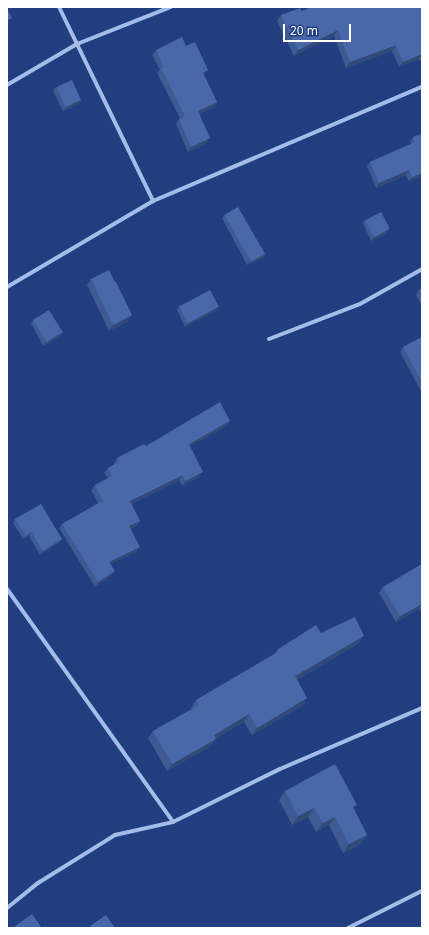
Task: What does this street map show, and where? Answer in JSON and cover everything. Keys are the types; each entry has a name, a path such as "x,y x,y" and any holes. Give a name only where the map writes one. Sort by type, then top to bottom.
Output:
{"street":[{"path":"59,7 152,202"},
{"path":"7,85 77,44 171,7"},
{"path":"7,287 152,202 422,87"},
{"path":"269,339 360,304 422,268"},
{"path":"7,589 173,822"},
{"path":"7,908 38,883 115,835 173,822 280,769 422,708"},
{"path":"348,928 422,891"}],"building":[{"path":"312,7 422,7 422,54 403,62 396,45 350,62 338,30 298,50 281,15 300,8 302,11"},
{"path":"7,9 12,18 7,20"},
{"path":"182,37 186,46 195,42 208,70 203,73 217,102 198,111 210,138 191,147 179,119 185,116 161,68 164,67 156,50"},
{"path":"72,80 81,100 65,107 56,87"},
{"path":"422,134 422,173 412,177 409,170 379,183 370,162 415,142 413,137"},
{"path":"238,207 265,254 251,262 224,215"},
{"path":"381,212 390,229 374,237 365,220"},
{"path":"109,270 132,315 113,325 91,279"},
{"path":"210,290 219,307 188,323 179,306"},
{"path":"49,310 63,332 47,342 33,320"},
{"path":"422,337 422,382 403,347"},
{"path":"220,402 230,421 189,444 203,472 185,481 183,475 130,501 140,521 129,526 140,547 109,562 115,571 98,582 62,524 103,501 95,485 112,476 108,468 119,462 117,458 144,444 146,446"},
{"path":"41,504 62,539 43,551 31,532 26,536 15,519"},
{"path":"422,564 422,604 400,616 383,587"},
{"path":"355,617 364,636 295,676 307,698 257,728 249,714 214,735 216,739 172,764 153,731 199,705 196,700 278,652 277,650 316,625 321,633"},
{"path":"335,764 357,805 353,807 367,835 349,844 335,817 323,823 314,808 298,816 285,791"},
{"path":"32,914 42,928 14,927"},
{"path":"106,915 115,928 92,928 90,926"}]}
